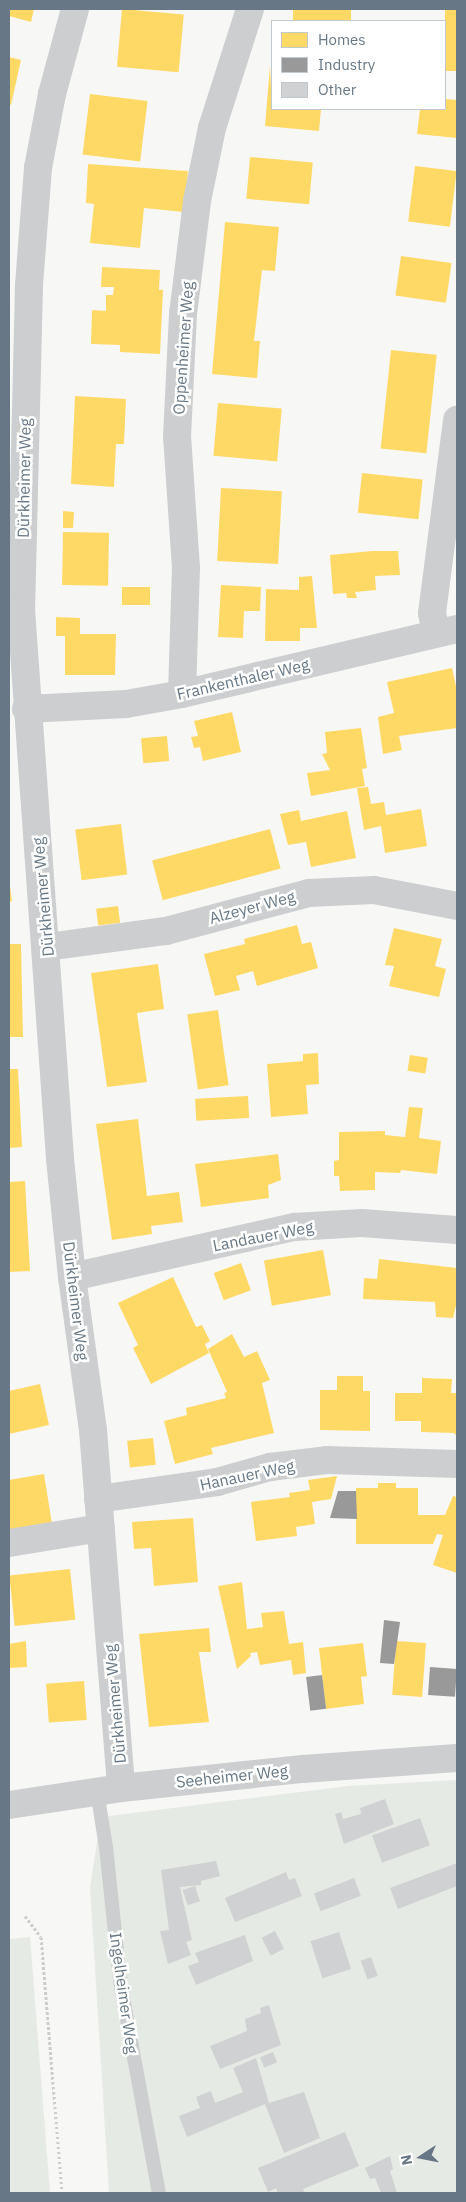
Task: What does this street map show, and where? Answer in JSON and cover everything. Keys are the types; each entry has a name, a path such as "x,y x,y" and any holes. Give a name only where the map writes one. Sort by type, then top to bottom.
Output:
{"street":[{"name":"Dürkheimer Weg","path":"75,9 52,94 19,285 22,609 26,709 47,948 60,1159 72,1277 93,1430 100,1528 109,1789"},
{"name":"Oppenheimer Weg","path":"182,694 186,568 177,436 178,385 190,253 212,128 250,9"},
{"path":"446,631 432,613 457,420"},
{"name":"Frankenthaler Weg","path":"26,709 126,704 182,694 446,631"},
{"name":"Alzeyer Weg","path":"47,948 166,930 309,893 374,890 457,906"},
{"name":"Landauer Weg","path":"72,1277 294,1227 362,1223 457,1230"},
{"name":"Hanauer Weg","path":"98,1499 217,1482 270,1467 327,1460 457,1464"},
{"path":"9,1543 100,1528"},
{"name":"Seeheimer Weg","path":"9,1806 109,1789 303,1769 457,1758"}],"lane":[{"name":"Ingelheimer Weg","path":"109,1789 106,1847 120,1981 159,2193"}],"path":[{"path":"25,1916 40,1937 62,2193"}],"shaded area":[{"path":"457,1780 457,2193 109,2193 90,1887 101,1817 348,1786"},
{"path":"30,1937 50,2193 9,2193 9,1939"}],"building: Homes":[{"path":"9,9 34,9 31,22 9,16"},
{"path":"122,9 184,14 179,72 117,67"},
{"path":"293,9 351,9 351,20 293,20"},
{"path":"445,9 457,9 457,71 446,71"},
{"path":"9,57 21,60 11,105 9,104"},
{"path":"270,66 271,110 321,110 319,131 265,126"},
{"path":"90,94 148,101 140,162 83,155"},
{"path":"446,99 457,100 457,138 417,134 420,110 446,110"},
{"path":"250,157 313,162 309,204 246,199"},
{"path":"88,164 188,171 184,212 144,208 140,248 90,243 94,204 86,203"},
{"path":"415,166 457,171 450,227 408,222"},
{"path":"225,222 279,227 275,271 262,270 254,341 260,341 257,378 212,374"},
{"path":"401,256 452,263 446,303 395,296"},
{"path":"102,267 160,270 159,290 163,290 160,354 120,352 120,345 91,344 92,310 106,311 106,295 113,295 114,287 101,287"},
{"path":"391,350 437,355 426,453 381,448"},
{"path":"75,396 126,399 124,444 116,444 114,487 71,484"},
{"path":"218,403 282,409 277,461 213,456"},
{"path":"362,473 423,479 418,519 358,513"},
{"path":"221,488 282,491 278,564 217,561"},
{"path":"63,511 74,512 73,528 63,528"},
{"path":"63,532 109,533 108,586 62,585"},
{"path":"372,551 398,551 400,575 375,576 376,590 355,592 357,598 347,598 346,593 333,594 330,555"},
{"path":"312,576 317,628 300,628 300,641 265,641 266,589 299,590 299,577"},
{"path":"221,585 261,587 260,611 244,611 243,638 218,637"},
{"path":"122,587 150,587 150,605 122,605"},
{"path":"56,617 80,618 80,634 116,634 115,675 65,675 65,636 56,636"},
{"path":"452,668 457,691 457,728 399,736 402,750 383,754 378,717 394,713 387,682"},
{"path":"232,712 241,752 203,761 200,747 194,748 191,737 198,736 194,721"},
{"path":"361,728 367,768 362,769 365,786 311,796 307,773 330,770 322,754 327,753 325,732"},
{"path":"167,736 169,761 143,763 141,738"},
{"path":"368,787 371,804 384,802 386,815 421,809 427,846 385,853 381,826 364,830 357,788"},
{"path":"299,810 301,821 347,811 356,858 311,867 306,842 288,845 280,814"},
{"path":"121,824 127,875 82,880 75,830"},
{"path":"270,829 281,869 163,900 152,861"},
{"path":"9,879 12,901 9,902"},
{"path":"118,906 120,923 98,926 96,909"},
{"path":"297,925 302,944 311,942 318,968 257,986 253,971 236,976 240,990 215,996 204,954 245,944 244,939"},
{"path":"394,928 442,939 435,966 446,969 439,997 389,986 394,966 385,965"},
{"path":"9,944 21,944 23,1037 9,1037"},
{"path":"158,964 164,1009 137,1013 147,1082 107,1087 91,973"},
{"path":"218,1010 229,1085 198,1090 187,1014"},
{"path":"318,1053 319,1084 306,1085 308,1114 271,1117 267,1064 303,1061 303,1054"},
{"path":"410,1055 428,1058 425,1074 407,1071"},
{"path":"9,1069 18,1069 22,1147 9,1148"},
{"path":"248,1096 249,1118 196,1121 195,1099"},
{"path":"409,1107 423,1108 419,1138 441,1141 437,1174 401,1170 400,1173 375,1172 375,1190 340,1191 339,1176 334,1176 334,1161 339,1160 339,1132 385,1131 385,1135 405,1137"},
{"path":"138,1119 147,1196 179,1192 183,1222 151,1226 152,1234 112,1240 96,1124"},
{"path":"278,1154 281,1180 268,1185 269,1198 201,1207 195,1164"},
{"path":"25,1181 30,1271 9,1272 9,1182"},
{"path":"323,1250 331,1295 272,1306 264,1260"},
{"path":"379,1259 457,1268 457,1301 453,1318 436,1317 435,1302 363,1299 364,1278 377,1279"},
{"path":"241,1263 251,1290 224,1300 214,1273"},
{"path":"173,1277 196,1327 202,1325 210,1341 205,1344 209,1353 151,1384 133,1348 138,1345 118,1303"},
{"path":"232,1334 244,1357 257,1351 270,1380 262,1383 274,1433 211,1448 213,1454 175,1464 164,1421 187,1415 186,1408 226,1398 224,1393 227,1392 208,1349"},
{"path":"337,1376 363,1376 363,1391 370,1391 370,1431 320,1430 320,1390 337,1390"},
{"path":"422,1378 452,1379 451,1393 457,1393 457,1436 454,1433 421,1432 421,1421 395,1421 395,1393 422,1393"},
{"path":"40,1384 49,1425 9,1434 9,1391"},
{"path":"153,1438 156,1465 130,1468 127,1441"},
{"path":"44,1474 52,1524 9,1531 9,1480"},
{"path":"337,1476 331,1499 312,1502 315,1524 296,1527 297,1536 256,1541 251,1502 290,1497 289,1493 310,1490 308,1480"},
{"path":"378,1483 396,1483 396,1488 418,1488 418,1515 445,1515 453,1496 457,1497 457,1573 433,1565 443,1535 437,1534 433,1544 356,1544 356,1488 378,1488"},
{"path":"193,1518 198,1582 154,1586 151,1548 134,1549 132,1522"},
{"path":"70,1569 75,1620 15,1626 9,1575"},
{"path":"242,1582 247,1629 263,1627 261,1613 284,1611 289,1644 303,1642 306,1673 293,1675 291,1660 260,1665 257,1652 250,1653 251,1656 237,1669 218,1586"},
{"path":"209,1628 211,1652 199,1652 209,1722 149,1727 139,1634"},
{"path":"26,1641 27,1667 9,1668 9,1644"},
{"path":"396,1641 426,1643 422,1697 392,1695"},
{"path":"363,1643 367,1676 361,1677 364,1704 326,1709 319,1648"},
{"path":"84,1681 87,1720 49,1723 46,1684"}],"building: Industry":[{"path":"338,1491 356,1491 357,1519 330,1518"},
{"path":"384,1620 400,1622 394,1664 380,1663"},
{"path":"430,1667 457,1669 455,1697 428,1695"},
{"path":"322,1675 326,1709 310,1711 306,1677"}],"building: Other":[{"path":"385,1799 394,1824 344,1844 335,1814 341,1812 343,1819 361,1814 360,1808"},
{"path":"420,1818 430,1845 382,1863 372,1835"},
{"path":"216,1861 220,1876 201,1881 201,1885 180,1887 192,1940 186,1942 191,1955 168,1964 160,1931 169,1930 161,1870"},
{"path":"457,1863 457,1886 398,1909 390,1888"},
{"path":"286,1872 289,1880 295,1878 302,1896 235,1922 225,1898"},
{"path":"354,1878 361,1896 321,1911 314,1893"},
{"path":"195,1886 200,1901 188,1905 183,1890"},
{"path":"275,1931 284,1949 271,1956 262,1938"},
{"path":"339,1932 351,1969 323,1978 310,1941"},
{"path":"245,1935 253,1961 196,1985 188,1966 199,1962 195,1953"},
{"path":"371,1957 378,1976 368,1980 361,1961"},
{"path":"269,2005 281,2045 220,2069 210,2046 247,2031 245,2019 261,2013 260,2008"},
{"path":"273,2052 277,2062 264,2067 260,2057"},
{"path":"256,2058 269,2103 304,2092 320,2138 284,2153 265,2104 187,2137 179,2116 200,2108 196,2097 211,2091 215,2103 243,2092 233,2068"},
{"path":"345,2132 359,2166 303,2189 305,2193 278,2193 276,2188 268,2192 258,2168"},
{"path":"390,2156 393,2169 390,2171 397,2193 381,2193 375,2178 370,2179 365,2168"}]}
